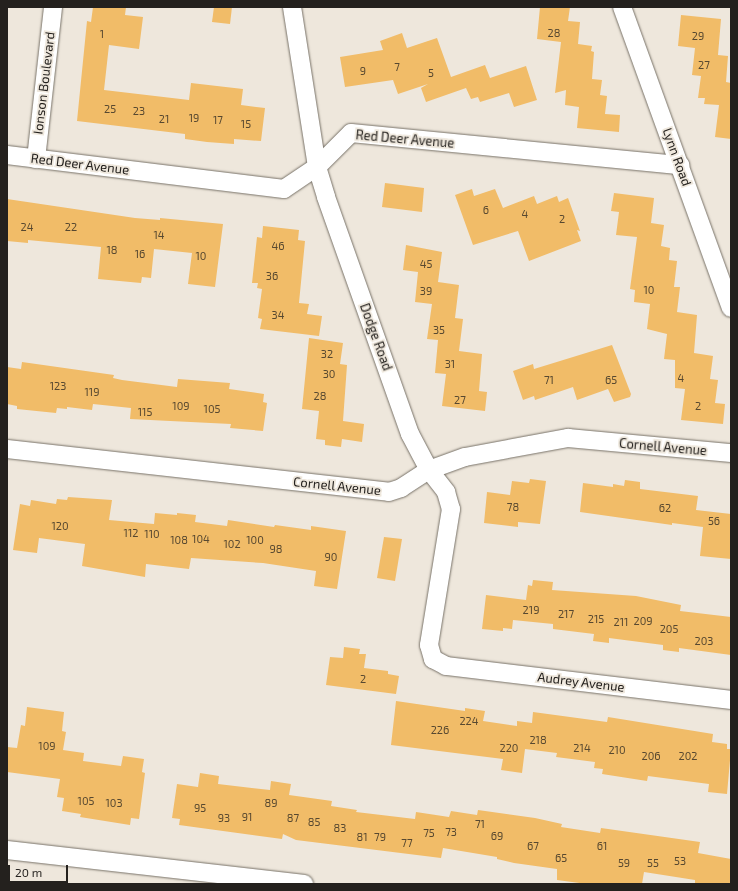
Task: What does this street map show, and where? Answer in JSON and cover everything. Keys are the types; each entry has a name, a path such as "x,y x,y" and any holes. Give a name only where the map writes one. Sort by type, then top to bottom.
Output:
{"street":[{"name":"Ionson Boulevard","path":"36,159 53,7"},
{"name":"Dodge Road","path":"292,7 317,167 410,434 429,470 446,492 451,509 429,645 433,659"},
{"name":"Lynn Road","path":"622,7 731,308"},
{"name":"Red Deer Avenue","path":"7,156 284,189 317,167 351,132 680,164"},
{"name":"Cornell Avenue","path":"7,449 389,492 401,488 429,470 465,456 568,438 731,453"},
{"name":"Audrey Avenue","path":"433,659 446,666 731,700"},
{"path":"7,850 304,884"}],"building":[{"path":"93,7 126,7 125,15 143,17 139,49 109,45 104,90 189,100 191,83 243,89 241,105 265,108 261,141 234,139 234,144 207,142 185,139 185,134 77,121 87,21 91,22"},
{"path":"214,7 232,7 230,24 212,22"},
{"path":"540,7 570,7 568,21 580,22 578,44 592,46 591,51 594,52 592,79 602,80 600,95 607,96 605,114 620,115 619,132 577,128 579,107 565,105 566,90 555,93 561,42 537,39"},
{"path":"681,15 721,19 718,55 728,56 726,82 731,83 731,139 715,137 719,105 704,104 705,98 698,98 701,76 692,75 695,48 678,46"},
{"path":"402,33 407,48 437,38 451,77 485,65 490,78 526,66 537,100 514,107 509,93 480,102 478,97 471,99 466,88 426,102 421,88 428,84 398,94 393,80 345,87 340,57 383,50 380,41"},
{"path":"385,183 424,188 422,212 382,207"},
{"path":"472,189 474,196 495,189 503,208 534,196 537,204 557,196 559,202 568,198 580,231 577,230 581,241 529,261 518,231 473,245 455,195"},
{"path":"614,193 654,198 651,223 664,225 661,246 670,248 669,260 677,261 674,287 680,287 677,312 697,315 694,353 713,356 710,379 718,380 715,403 725,404 723,424 681,420 685,389 675,388 675,360 664,359 667,334 647,329 650,304 634,302 635,290 630,289 637,237 616,235 619,212 611,211"},
{"path":"7,199 135,218 160,220 160,218 223,224 215,287 188,284 192,253 154,249 151,278 142,277 141,283 98,279 101,247 28,240 28,243 7,241"},
{"path":"263,226 299,230 298,240 305,241 299,303 309,304 307,314 322,316 319,336 260,329 262,319 258,318 262,289 257,288 258,283 252,283 257,237 262,238"},
{"path":"406,245 442,252 438,282 459,285 455,318 463,319 459,351 482,354 479,391 487,392 485,411 442,406 446,374 435,373 438,340 427,339 432,304 415,302 418,272 403,270"},
{"path":"309,338 343,343 340,364 347,365 343,421 364,424 362,442 342,439 341,447 325,445 325,440 316,439 319,411 302,409"},
{"path":"612,345 631,394 630,397 614,402 608,389 577,400 573,387 535,400 534,396 523,400 513,371 533,364 534,369"},
{"path":"22,362 114,375 113,378 122,380 177,387 178,379 230,383 229,389 264,394 263,402 267,403 263,431 230,428 231,424 130,419 131,408 93,404 92,410 67,407 67,409 57,408 56,413 17,409 17,406 7,404 7,367 21,369"},
{"path":"530,479 546,481 540,524 518,522 518,527 484,523 487,492 510,495 512,481 529,483"},
{"path":"625,480 640,482 640,489 698,496 696,510 731,514 731,559 700,556 703,527 672,523 672,525 580,512 583,483 613,487 613,484 624,486"},
{"path":"68,497 112,500 109,520 154,524 155,513 177,515 177,513 196,515 195,522 227,526 228,520 274,527 275,525 311,530 311,526 346,531 337,589 314,586 316,571 263,563 191,558 189,569 146,564 145,577 82,566 85,544 39,538 37,553 13,550 20,504 30,506 31,500 56,504 57,499 67,500"},
{"path":"384,537 402,539 395,581 377,578"},
{"path":"533,580 553,582 552,590 636,596 681,605 680,611 731,617 731,655 679,648 679,652 663,650 663,645 609,638 609,643 593,641 594,634 553,629 553,624 513,620 512,629 503,628 503,631 482,629 486,595 526,600 528,585 532,586"},
{"path":"344,647 360,649 359,654 366,654 364,668 388,671 388,674 399,676 396,694 326,685 330,657 343,658"},
{"path":"396,701 465,711 465,708 485,711 483,721 517,726 517,721 532,723 533,712 607,722 608,717 713,734 712,742 727,744 727,749 731,749 727,794 708,792 709,784 648,776 647,781 602,774 603,769 594,768 595,762 556,757 557,753 525,749 522,773 501,770 503,759 391,745"},
{"path":"27,707 64,712 62,731 66,732 63,750 84,753 83,761 121,766 123,756 144,759 142,772 145,773 139,819 131,818 130,825 80,817 81,814 62,811 64,798 57,797 60,779 7,772 7,747 17,748 21,725 25,726"},
{"path":"200,773 219,776 218,784 270,790 271,781 291,784 289,795 332,801 331,806 357,810 356,812 415,819 416,812 449,817 451,811 477,815 478,810 535,818 562,824 561,827 600,833 601,828 700,842 698,853 731,859 731,884 695,884 695,880 644,872 642,884 587,884 557,880 557,869 514,863 497,859 497,857 443,848 441,858 296,840 283,834 282,839 179,825 180,819 172,818 177,784 198,787"}]}
